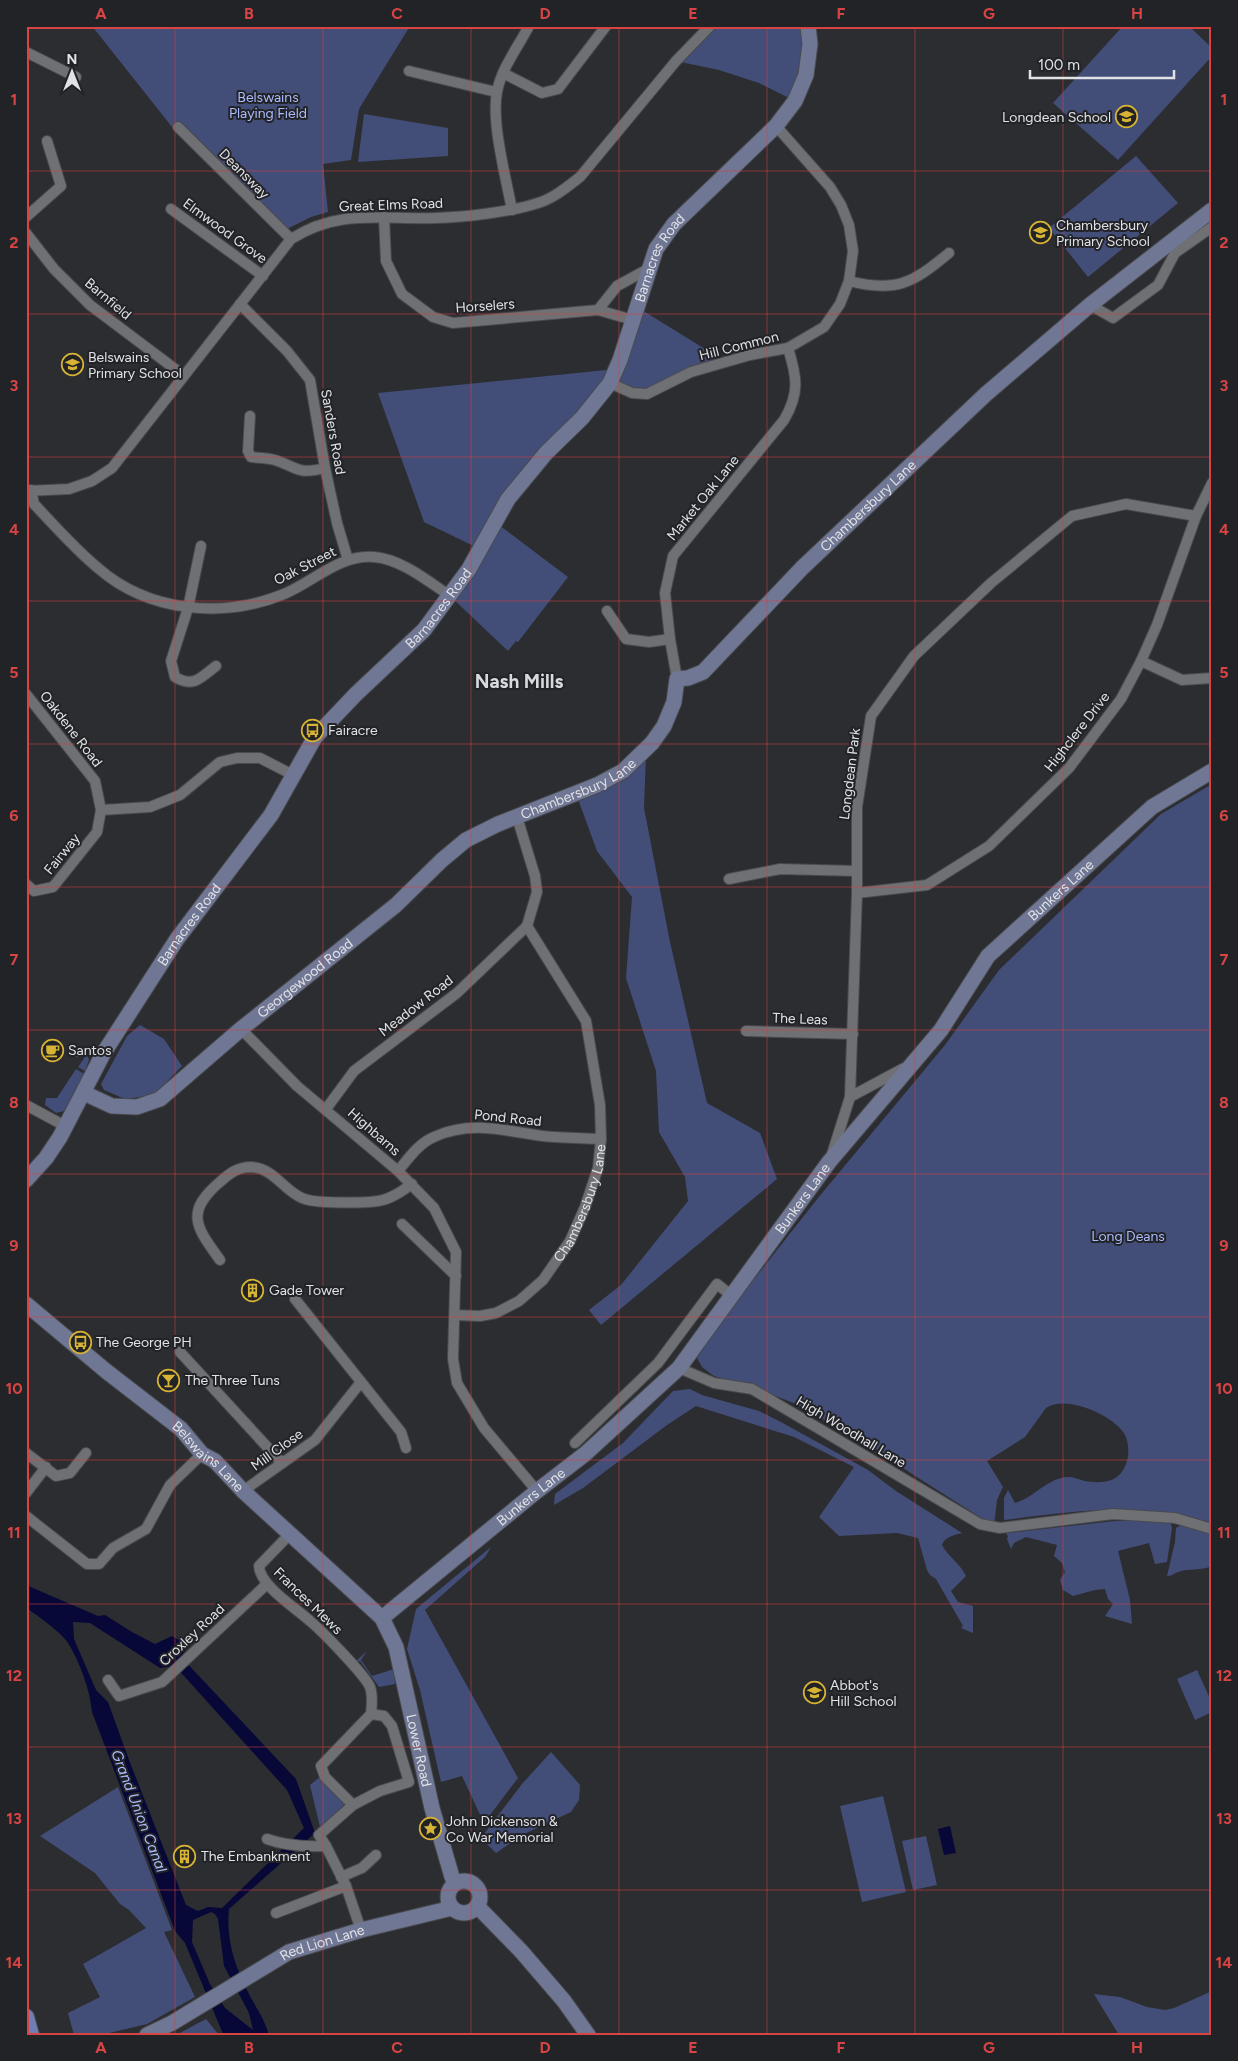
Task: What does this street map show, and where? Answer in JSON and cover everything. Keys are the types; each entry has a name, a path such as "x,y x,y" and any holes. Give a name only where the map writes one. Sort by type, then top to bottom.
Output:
{"main road":[{"path":"26,2017 31,2035"}],"street":[{"path":"512,210 496,119 496,92 503,73 529,26"},
{"path":"503,73 542,93 558,89 606,26"},
{"name":"Great Elms Road","path":"28,490 69,489 92,481 112,468 291,239 309,228 341,218 437,218 512,210 539,203 562,192 580,177 676,61 710,26"},
{"name":"Barnacres Road","path":"26,1180 46,1158 84,1093 103,1054 177,939 271,815 315,737 356,694 424,630 469,570 508,499 546,453 582,418 610,383 656,249 674,224 776,126 795,101 806,74 810,44 808,26"},
{"path":"26,52 76,77"},
{"path":"409,71 496,92"},
{"name":"Hill Common","path":"610,383 632,393 648,394 691,372 750,355 788,348 824,327 840,304 848,280 853,251 849,225 841,205 830,187 776,126"},
{"name":"Deansway","path":"178,127 291,239"},
{"path":"26,217 61,186 47,141"},
{"name":"Elmwood Grove","path":"171,209 263,276"},
{"name":"Chambersbury Lane","path":"455,1315 480,1316 496,1313 519,1301 543,1280 570,1241 586,1207 598,1168 601,1139 600,1105 586,1021 527,926 536,892 535,876 517,817 578,793 623,771 646,750 664,726 674,702 677,679 688,678 703,672 802,568 986,394 1090,305 1212,210"},
{"name":"Horselers","path":"384,217 386,261 402,294 433,317 453,323 598,310 633,320"},
{"path":"1090,305 1113,318 1158,285 1175,253 1212,226"},
{"name":"Barnfield","path":"26,232 54,268 90,305 183,375"},
{"path":"848,280 886,287 910,282 927,272 949,253"},
{"path":"598,310 617,286 648,269"},
{"name":"Sanders Road","path":"240,304 288,351 310,380 325,468 337,523 348,560"},
{"name":"Market Oak Lane","path":"677,679 670,639 666,593 673,556 784,420 792,406 796,392 796,378 788,348"},
{"path":"250,416 248,451 251,457 274,460 295,470 312,471 325,468"},
{"name":"Highclere Drive","path":"858,893 926,885 989,846 1069,768 1121,699 1141,661 1157,626 1196,516 1212,483"},
{"name":"Oak Street","path":"28,490 34,504 99,570 134,592 188,608 222,609 256,603 284,594 348,560 374,556 405,566 450,596"},
{"name":"Longdean Park","path":"829,1162 850,1097 858,893 857,808 871,716 914,656 992,583 1072,516 1126,504 1196,516"},
{"path":"201,546 188,608 170,661 175,676 184,682 196,682 216,666"},
{"path":"607,611 626,639 649,642 670,639"},
{"path":"1141,661 1182,680 1212,678"},
{"name":"Oakdene Road","path":"26,694 96,781 101,810"},
{"path":"101,810 150,807 180,795 220,762 237,758 260,758 293,775"},
{"name":"Bunkers Lane","path":"382,1618 585,1454 679,1368 829,1162 941,1030 988,956 1152,807 1212,771"},
{"name":"Fairway","path":"26,884 34,891 53,887 97,832 101,810"},
{"name":"Georgewood Road","path":"84,1093 112,1106 137,1107 160,1099 241,1029 396,905 452,851 481,832 517,817"},
{"path":"729,879 780,869 857,871"},
{"name":"Meadow Road","path":"326,1109 354,1071 456,994 527,926"},
{"name":"Highbarns","path":"241,1029 297,1086 398,1171 434,1208 456,1252 455,1315"},
{"name":"The Leas","path":"746,1031 853,1034"},
{"path":"850,1097 912,1064"},
{"path":"26,1104 65,1126"},
{"name":"Pond Road","path":"398,1171 418,1149 433,1137 468,1127 486,1127 549,1137 601,1139"},
{"path":"220,1260 203,1237 197,1219 198,1204 216,1184 234,1170 251,1167 266,1170 302,1198 323,1201 378,1201 398,1194 412,1184"},
{"path":"402,1224 456,1276"},
{"path":"574,1443 658,1363 717,1284 732,1296"},
{"path":"295,1299 401,1432 406,1448"},
{"name":"Belswains Lane","path":"26,1304 106,1371 181,1429 202,1454 215,1461 243,1491 382,1618"},
{"path":"455,1315 453,1359 457,1383 484,1428 537,1491"},
{"path":"180,1352 282,1463"},
{"name":"High Woodhall Lane","path":"679,1368 714,1383 752,1390 980,1524 1000,1528 1113,1514 1175,1518 1212,1529"},
{"name":"Mill Close","path":"243,1491 315,1440 361,1382"},
{"path":"26,1453 56,1476 70,1472 86,1453"},
{"path":"26,1516 87,1564 99,1564 113,1548 146,1529 170,1485 202,1454"},
{"path":"26,1492 46,1467"},
{"name":"Frances Mews","path":"290,1534 259,1566 259,1572 267,1584 311,1621 369,1685 372,1694 372,1714"},
{"name":"Croxley Road","path":"108,1680 119,1696 162,1682 267,1584"},
{"name":"Lower Road","path":"382,1618 396,1647 432,1808 452,1877 456,1882"},
{"path":"354,1804 324,1777 321,1766 372,1714 384,1716 392,1726 409,1782 380,1791 354,1804 319,1835 344,1881 360,1930"},
{"path":"266,1839 304,1847 326,1846"},
{"path":"276,1913 344,1881 376,1855"},
{"path":"468,1880 477,1886 481,1894 478,1907 468,1913 462,1913 452,1908 449,1903 448,1893 456,1882 468,1880"},
{"path":"478,1907 564,2001 588,2035"},
{"name":"Red Lion Lane","path":"147,2035 172,2023 290,1952 360,1930 452,1908"}],"green space":[{"name":"Belswains Playing Field","path":"92,26 410,26 359,109 351,160 323,164 328,212 311,217 287,229 172,127"},
{"path":"710,26 808,26 795,101 759,83 719,70 676,61"},
{"path":"1123,26 1189,26 1212,48 1212,56 1118,160 1053,103"},
{"path":"364,114 448,128 448,156 358,162"},
{"path":"1136,156 1178,203 1088,277 1049,228"},
{"path":"637,307 726,362 647,394 610,383 495,522 568,577 518,642 516,641 508,651 450,596 480,549 424,522 378,393 616,369"},
{"path":"646,754 644,808 670,942 707,1103 760,1133 777,1179 601,1325 589,1310 621,1285 688,1201 685,1177 659,1132 656,1071 626,978 632,897 597,851 575,791"},
{"name":"Long Deans","path":"1212,784 1212,1523 1186,1516 1134,1510 1082,1511 1004,1520 1004,1498 1008,1490 1015,1503 1029,1497 1055,1480 1071,1477 1085,1481 1100,1482 1114,1479 1122,1472 1128,1459 1128,1447 1124,1433 1110,1420 1088,1408 1065,1403 1055,1404 1046,1408 1025,1437 987,1461 1003,1487 997,1500 994,1526 909,1472 880,1451 796,1404 763,1391 714,1376 702,1367 697,1358 721,1321 818,1198 945,1045 999,970 1161,814"},
{"path":"140,1025 164,1039 182,1066 154,1095 125,1099 104,1090 101,1084 127,1036"},
{"path":"84,1051 89,1053 87,1055 89,1060 85,1071 78,1067 85,1057 75,1057"},
{"path":"76,1069 84,1074 64,1111 56,1113 45,1105 46,1098 57,1098"},
{"path":"690,1389 702,1395 759,1411 779,1421 868,1470 896,1491 962,1533 947,1538 942,1545 966,1576 951,1591 958,1602 973,1606 973,1633 961,1628 963,1626 936,1579 927,1570 918,1538 897,1533 839,1536 819,1517 854,1467 794,1437 696,1406 667,1425 583,1488 554,1505 555,1494 623,1443 673,1391"},
{"path":"1115,1521 1163,1521 1171,1524 1172,1528 1167,1562 1155,1564 1149,1543 1118,1551 1130,1600 1132,1624 1105,1616 1113,1604 1108,1599 1105,1589 1073,1596 1063,1590 1060,1580 1065,1572 1062,1563 1054,1556 1057,1545 1026,1537 1014,1543 1011,1549 1006,1534 1007,1533"},
{"path":"1183,1524 1212,1532 1212,1566 1177,1572 1167,1576 1175,1542 1176,1528"},
{"path":"491,1547 485,1557 425,1610 518,1778 484,1823 462,1776 441,1782 420,1690 407,1649 416,1609"},
{"path":"367,1651 361,1660 372,1676 394,1669 395,1684 379,1687 360,1661 354,1663"},
{"path":"1197,1670 1212,1703 1212,1712 1195,1720 1177,1679"},
{"path":"551,1752 580,1785 579,1800 571,1812 524,1834 496,1853 481,1838 522,1784"},
{"path":"321,1776 345,1802 320,1827 310,1785"},
{"path":"118,1787 172,1930 164,1932 195,1997 147,2024 101,2035 74,2035 68,2013 100,1997 83,1964 146,1928 129,1910 120,1904 95,1873 40,1836"},
{"path":"883,1796 906,1892 862,1902 840,1806"},
{"path":"926,1836 937,1885 913,1890 902,1841"},
{"path":"1212,1991 1212,2035 1119,2035 1094,1994 1120,1997 1147,2007 1165,2010 1174,2008"},
{"path":"206,2019 219,2035 176,2035"}],"water":[{"name":"Grand Union Canal","path":"26,1585 98,1616 105,1615 155,1644 172,1636 188,1646 181,1657 296,1779 315,1833 229,1909 230,1941 235,1961 242,1980 262,2016 269,2035 223,2034 185,1943 175,1931 92,1712 87,1686 77,1659 61,1635 26,1608","holes":["73,1622 90,1623 160,1668 175,1666 287,1790 304,1828 222,1908 208,1907 198,1911 186,1905 108,1702 96,1690 74,1639","211,1912 218,1919 224,1966 249,2013 253,2030 225,2008 210,1984 192,1942 193,1920"]},
{"path":"950,1826 956,1853 944,1855 938,1829"}],"place":[{"name":"Longdean School","path":"1127,117"},
{"name":"Chambersbury Primary School","path":"1040,233"},
{"name":"Belswains Primary School","path":"72,365"},
{"name":"Fairacre","path":"312,730"},
{"name":"Santos","path":"52,1050"},
{"name":"Gade Tower","path":"253,1290"},
{"name":"The George PH","path":"80,1342"},
{"name":"The Three Tuns","path":"169,1380"},
{"name":"Abbot's Hill School","path":"814,1693"},
{"name":"John Dickenson & Co War Memorial","path":"430,1829"},
{"name":"The Embankment","path":"185,1856"}],"district":[{"name":"Nash Mills","path":"519,681"}]}
